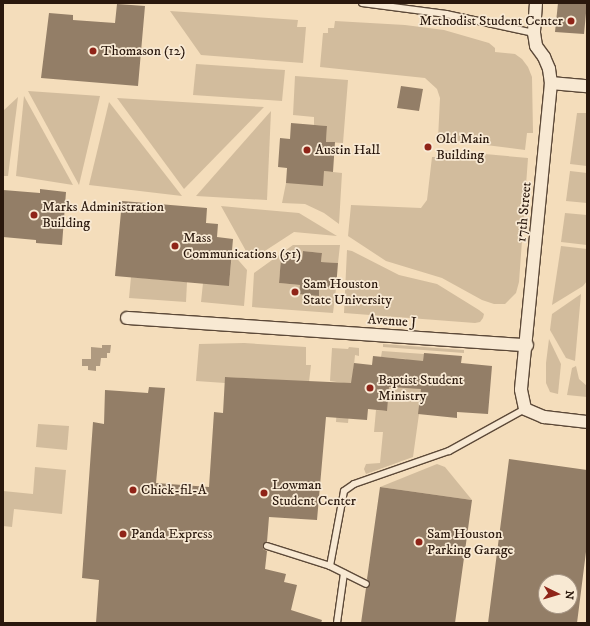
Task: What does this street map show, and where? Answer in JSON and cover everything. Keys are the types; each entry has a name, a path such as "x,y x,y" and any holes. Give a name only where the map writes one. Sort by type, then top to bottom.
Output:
{"street":[{"path":"534,33 536,3"},
{"name":"17th Street","path":"526,344 551,82 549,69 544,57 536,46 534,33"},
{"path":"551,82 587,86"},
{"name":"Avenue J","path":"127,318 526,344"},
{"path":"526,344 522,390 525,409 544,417 587,422"}],"lane":[{"path":"362,3 446,14 534,33"},
{"path":"330,566 344,490 354,484 449,451 525,409"},
{"path":"267,546 330,566 366,584"},
{"path":"337,623 344,573"}],"shaded area":[{"path":"170,11 298,20 297,27 306,27 303,63 201,55"},
{"path":"335,21 405,25 444,30 489,43 495,48 495,52 515,54 522,59 528,67 532,77 533,133 527,133 525,150 438,139 440,98 437,89 425,78 320,67 323,33 328,33 328,28 334,28"},
{"path":"196,64 285,70 282,101 193,95"},
{"path":"295,76 348,80 343,143 326,142 327,126 314,125 314,117 293,115"},
{"path":"28,91 100,96 79,185"},
{"path":"24,96 73,185 16,176"},
{"path":"18,97 8,176 3,176 3,111"},
{"path":"117,98 264,107 184,189"},
{"path":"109,102 182,196 89,185"},
{"path":"271,111 267,200 196,196"},
{"path":"577,113 587,113 587,166 570,164"},
{"path":"440,150 528,158 519,282 516,293 505,304 494,304 482,300 442,278 386,261 348,236 351,205 421,208 427,200 432,157 438,157"},
{"path":"324,171 342,173 339,224 324,213 305,204 282,203 286,183"},
{"path":"570,171 587,173 587,203 566,201"},
{"path":"221,206 299,213 337,236 294,232 251,260"},
{"path":"565,213 587,215 587,245 561,242"},
{"path":"293,245 340,245 338,263 321,262 322,253 303,251 302,260 281,259 279,283 300,285 319,295 319,287 336,288 333,313 252,307 254,273"},
{"path":"561,246 587,249 587,281 583,286 552,305"},
{"path":"347,250 352,251 399,275 437,284 479,310 484,314 483,318 480,322 475,323 344,313"},
{"path":"232,253 247,270 244,306 201,302 203,283 229,285"},
{"path":"131,277 187,282 186,302 129,298"},
{"path":"581,294 575,361 566,358 550,330 552,314"},
{"path":"549,339 561,364 558,394 550,392 546,383 546,363"},
{"path":"244,343 306,347 306,365 311,365 309,382 226,377 225,383 196,381 199,344"},
{"path":"383,344 464,350 464,353 383,347"},
{"path":"102,345 111,345 110,353 107,353 107,358 101,358 100,366 96,366 96,371 88,370 88,366 82,366 82,359 91,359 91,347 102,348"},
{"path":"349,347 359,348 359,356 355,355 348,423 336,422 337,407 342,407 344,383 330,381 332,348 348,349"},
{"path":"382,351 424,354 419,414 413,457 366,474 364,469 366,464 380,463 383,432 374,432 376,410 386,411 389,387 415,388 406,359 381,357"},
{"path":"576,366 579,379 587,386 587,397 567,395 572,368"},
{"path":"38,424 69,426 67,450 36,447"},
{"path":"437,464 445,467 472,500 380,487"},
{"path":"35,467 66,470 62,514 14,509 12,527 3,526 3,491 33,494"}],"building":[{"name":"Methodist Student Center","path":"558,3 587,3 584,34 555,32"},
{"name":"Thomason (12)","path":"117,4 145,6 138,86 41,78 49,13 73,15 73,20 115,23"},
{"path":"401,86 423,89 419,111 397,108"},
{"name":"Austin Hall","path":"291,123 327,126 326,142 335,142 333,172 324,171 323,186 286,183 287,168 278,167 280,138 290,139"},
{"name":"Marks Administration Building","path":"40,189 66,192 62,245 36,243 36,240 3,237 3,190 40,193"},
{"name":"Mass Communications (51)","path":"122,201 207,208 206,223 218,224 217,237 233,239 229,286 115,276"},
{"path":"303,251 322,253 321,262 338,263 336,288 319,287 319,296 299,294 300,285 279,283 281,258 302,260"},
{"name":"Lowman Student Center","path":"424,353 462,356 461,363 492,366 488,414 457,412 457,418 418,414 421,389 389,387 387,411 368,409 367,420 326,417 317,520 269,517 267,542 263,545 263,549 267,551 265,569 286,574 284,582 297,585 291,610 322,620 321,623 96,623 99,580 82,578 93,422 104,424 105,390 148,393 149,387 165,388 156,483 209,487 214,412 223,413 225,377 351,383 354,363 372,365 373,356 423,361"},
{"path":"509,459 587,470 587,544 577,623 488,623"},
{"name":"Sam Houston Parking Garage","path":"380,487 472,500 455,623 361,623 366,588 370,584 367,579"}],"place":[{"name":"Methodist Student Center","path":"571,21"},
{"name":"Thomason (12)","path":"93,51"},
{"name":"Old Main Building","path":"428,147"},
{"name":"Austin Hall","path":"307,150"},
{"name":"Marks Administration Building","path":"34,215"},
{"name":"Mass Communications (51)","path":"175,246"},
{"name":"Sam Houston State University","path":"295,292"},
{"name":"Baptist Student Ministry","path":"370,388"},
{"name":"Chick-fil-A","path":"133,490"},
{"name":"Lowman Student Center","path":"264,493"},
{"name":"Panda Express","path":"123,534"},
{"name":"Sam Houston Parking Garage","path":"419,542"}]}
